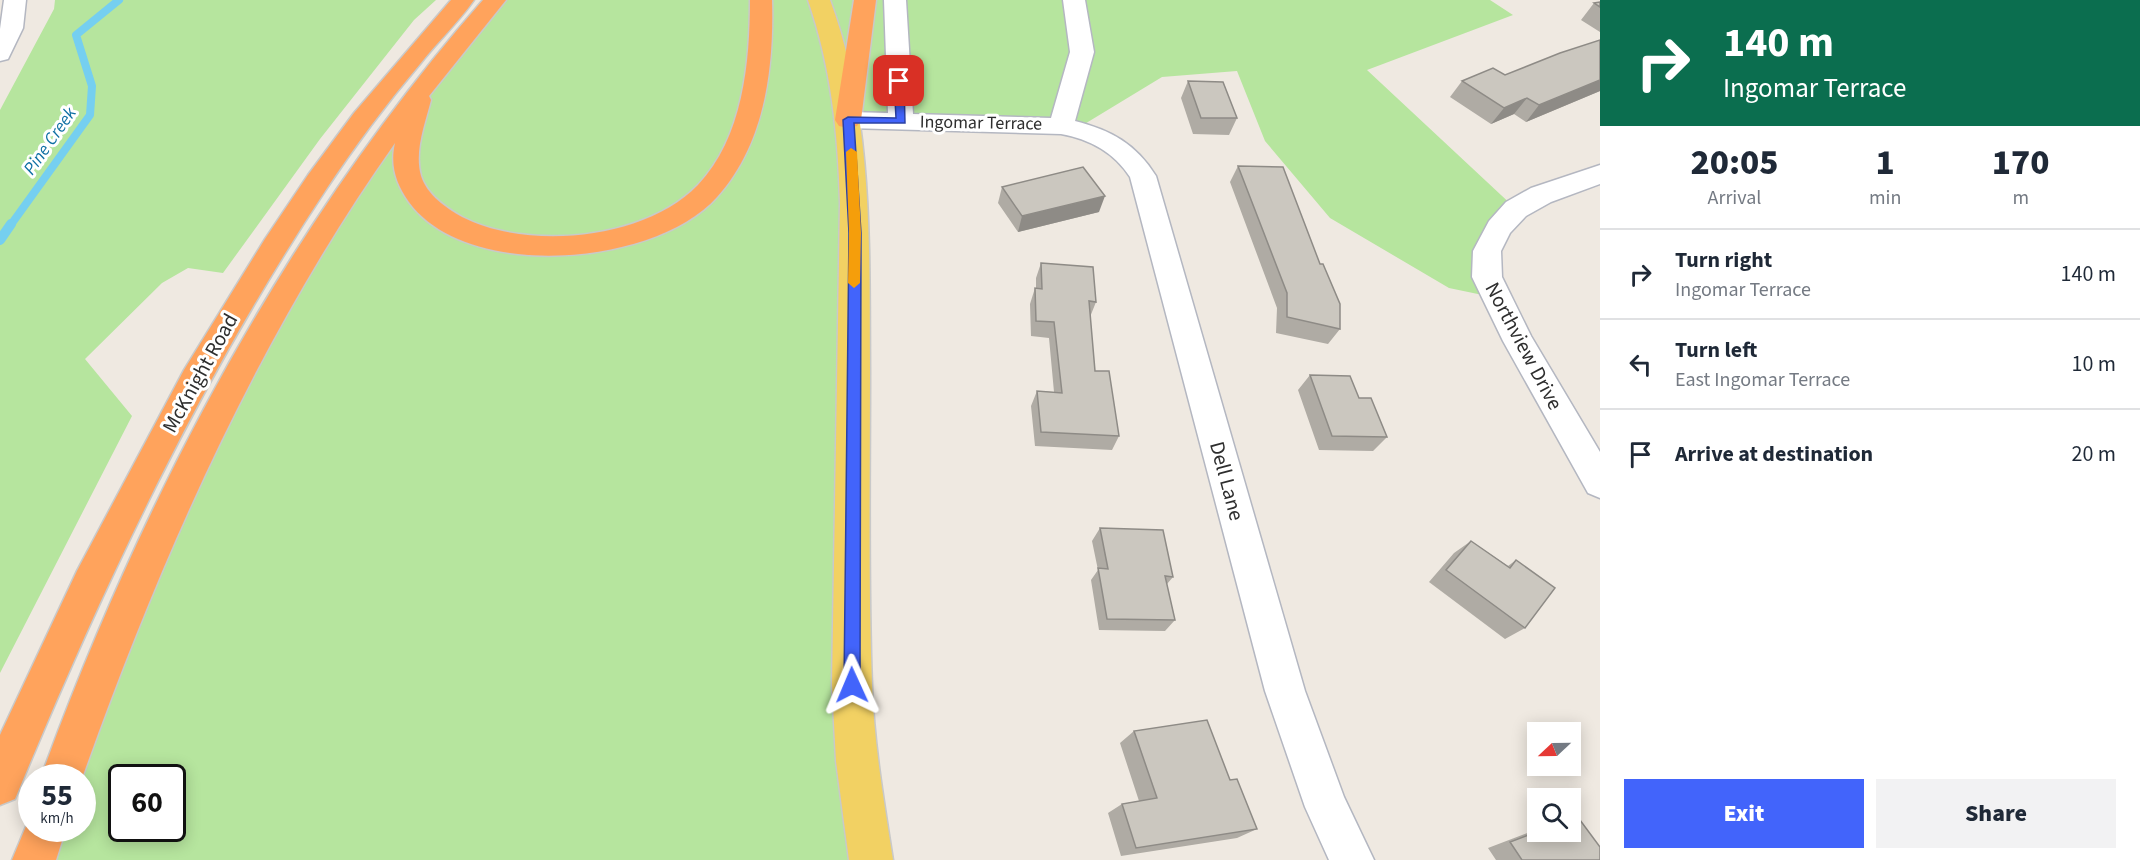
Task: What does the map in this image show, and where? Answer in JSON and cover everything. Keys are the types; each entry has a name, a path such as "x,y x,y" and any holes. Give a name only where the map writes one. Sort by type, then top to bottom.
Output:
{"highway":[{"name":"McKnight Road","path":"0,784 85,592 145,471 217,339 277,242 348,138 394,79 463,0"},
{"name":"McKnight Road","path":"68,764 114,640 152,551 241,371 290,283 336,208 380,143 424,84 495,0"},
{"path":"424,84 406,159 413,187 422,201 435,213 468,234 498,243 541,248 568,247 596,242 649,227 671,217 706,192 719,177 734,151 746,118 755,79 761,0"},
{"path":"848,120 864,0"},
{"path":"34,860 40,842"}],"main road":[{"path":"819,0 835,46 843,81 848,120 855,233 852,685 857,761 871,860"}],"street":[{"path":"0,54 12,28 15,0"},
{"path":"895,0 901,121"},
{"path":"1070,127 1082,52 1074,0"},
{"name":"Ingomar Terrace","path":"848,120 1070,127"},
{"name":"Dell Lane","path":"1070,127 1113,143 1126,152 1143,176 1285,691 1326,807 1352,860"},
{"name":"Northview Drive","path":"1600,174 1541,195 1516,209 1499,228 1487,251 1487,277 1518,341 1600,483"}],"green space":[{"path":"55,0 436,0 414,20 320,139 223,273 188,268 162,283 85,359 132,416 0,673 0,110 54,9"},
{"path":"495,0 1490,0 1513,15 1367,70 1516,209 1499,228 1497,298 1449,288 1330,218 1265,141 1237,71 1162,77 1078,128 849,120 871,860 34,860 40,842 96,842 96,764 68,764 290,283"}],"building":[{"path":"1600,40 1600,80 1539,105 1527,98 1504,108 1462,81 1493,68 1505,75"},
{"path":"1188,81 1223,82 1237,118 1201,118"},
{"path":"1238,166 1283,167 1320,264 1323,264 1340,304 1340,329 1287,317 1287,293"},
{"path":"1083,167 1105,196 1022,216 1002,187"},
{"path":"1041,263 1093,267 1096,302 1089,301 1095,371 1109,371 1119,436 1041,432 1037,391 1062,393 1054,322 1036,321 1035,288 1042,289"},
{"path":"1310,375 1350,376 1359,398 1371,398 1387,437 1332,436"},
{"path":"1100,528 1163,530 1173,577 1165,576 1175,620 1107,619 1098,568 1108,569"},
{"path":"1471,541 1510,568 1516,560 1555,588 1525,628 1446,570"},
{"path":"1207,720 1230,780 1237,779 1257,829 1136,848 1122,804 1157,798 1134,731"},
{"path":"1581,821 1600,847 1600,860 1522,860 1510,842 1527,836 1527,842 1581,842"}],"waterway":[{"name":"Pine Creek","path":"10,226 90,115 92,86 76,35 119,0"},
{"name":"Pine Creek","path":"0,240 11,224"}],"slow traffic":[{"path":"851,152 855,233 854,283"}],"route":[{"path":"852,685 855,233 848,120 901,121 899,81"}]}
